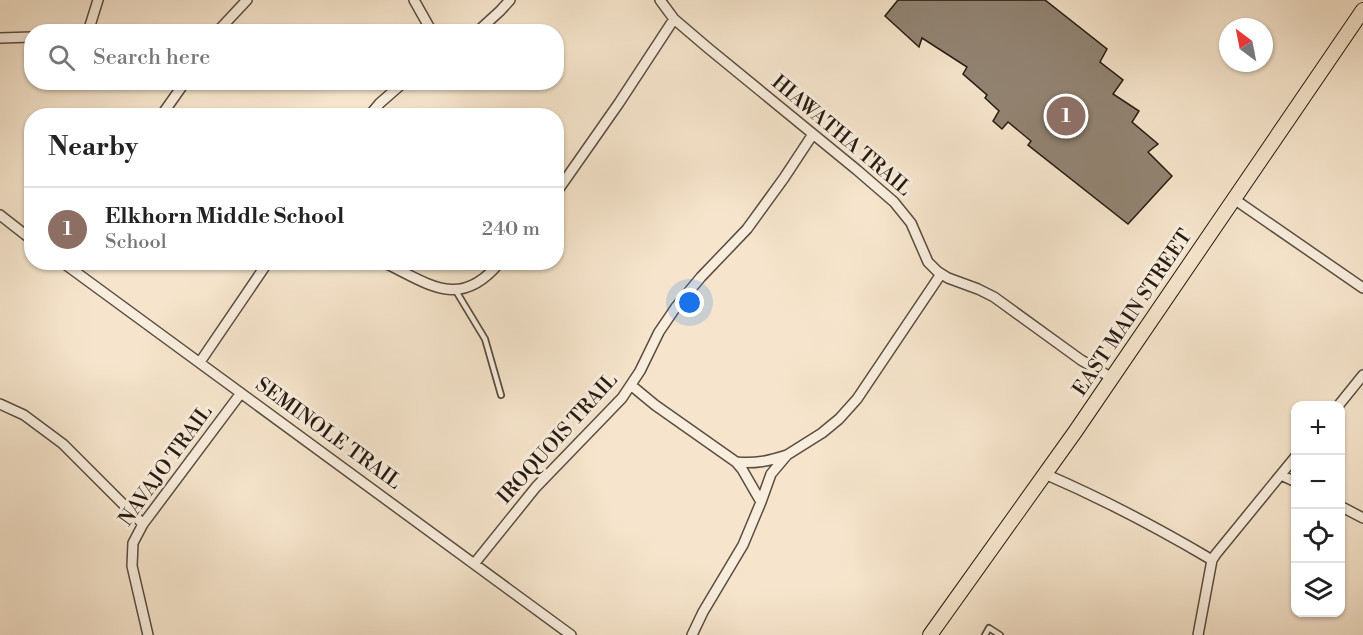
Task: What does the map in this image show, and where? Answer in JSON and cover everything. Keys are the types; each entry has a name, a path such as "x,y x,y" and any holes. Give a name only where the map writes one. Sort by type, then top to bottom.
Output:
{"main road":[{"name":"EAST MAIN STREET","path":"930,635 1112,378 1363,10"}],"street":[{"path":"90,24 98,0"},
{"path":"224,24 247,0"},
{"path":"414,0 428,24"},
{"path":"486,24 510,0"},
{"name":"HIAWATHA TRAIL","path":"660,0 674,19 898,206 911,223 928,262 941,274"},
{"path":"564,182 674,19"},
{"path":"0,38 24,37"},
{"path":"167,108 179,90"},
{"path":"376,108 394,90"},
{"name":"IROQUOIS TRAIL","path":"474,564 536,487 609,413 632,386 659,332 676,307 747,229 813,134"},
{"path":"1234,199 1363,288"},
{"path":"0,215 24,234"},
{"name":"SEMINOLE TRAIL","path":"73,270 571,635"},
{"path":"200,362 263,270"},
{"path":"400,270 438,288 456,291 484,279 492,270"},
{"path":"692,635 743,545 771,474 787,455 839,419 857,399 941,274 994,297 1081,360 1112,378"},
{"path":"1341,401 1363,375"},
{"path":"632,386 736,462 761,502"},
{"name":"NAVAJO TRAIL","path":"148,635 132,566 133,543 143,524 241,393"},
{"path":"0,404 24,415 63,444 143,524"},
{"path":"736,462 751,464 787,455"},
{"path":"1198,635 1212,560 1291,462"},
{"path":"1045,474 1146,522 1212,560"},
{"path":"1281,475 1291,480"},
{"path":"1345,508 1363,518"}],"lane":[{"path":"456,291 485,339 501,395"},
{"path":"985,635 989,628 1000,635"}],"building":[{"path":"898,0 1045,0 1107,49 1100,62 1123,80 1113,94 1139,111 1132,122 1158,144 1148,152 1172,176 1128,224 1028,145 1031,141 1008,122 1002,129 993,121 999,111 985,98 987,95 963,74 967,67 922,38 919,47 885,16"}],"place":[{"name":"Elkhorn Middle School","path":"1066,116"}]}
